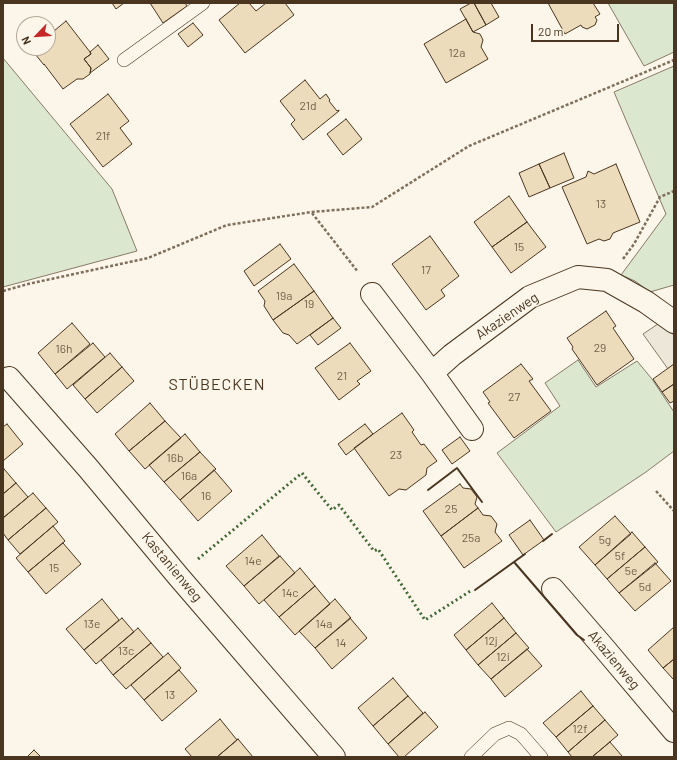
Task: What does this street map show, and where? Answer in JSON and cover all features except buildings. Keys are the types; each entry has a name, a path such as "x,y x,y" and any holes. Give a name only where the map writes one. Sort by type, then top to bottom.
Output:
{"street":[{"name":"Akazienweg","path":"432,373 452,355 530,297 578,277 607,280 646,302 674,322"},
{"path":"372,294 472,429"},
{"name":"Kastanienweg","path":"9,378 88,468 178,576 334,757"},
{"name":"Akazienweg","path":"553,589 674,731"}],"lane":[{"path":"124,60 203,3"},
{"path":"471,757 495,734 509,728 520,734 540,757"}],"path":[{"path":"3,291 28,284 148,258 227,225 312,212 372,207 469,146 674,60"},
{"path":"607,280 634,244 660,197 674,191"},
{"path":"312,212 360,274 372,294"},
{"path":"656,491 674,511"}],"green space":[{"path":"608,3 674,3 674,52 644,66"},
{"path":"3,58 112,189 137,251 3,287"},
{"path":"674,66 674,285 650,292 635,281 621,275 666,214 614,92"},
{"path":"578,360 596,387 637,361 652,379 674,412 674,451 646,472 556,532 497,453 560,406 545,383"}],"shaded area":[{"path":"658,324 674,335 674,364 668,369 643,334"}],"hedge":[{"path":"198,559 302,473 332,510 339,505 374,551 378,549 425,620 472,590"}],"wall":[{"path":"428,490 457,468 482,502"},
{"path":"543,541 552,534"},
{"path":"475,590 525,554"},
{"path":"514,562 577,635 584,640"}],"district":[{"name":"STÜBECKEN","path":"217,385"}]}
